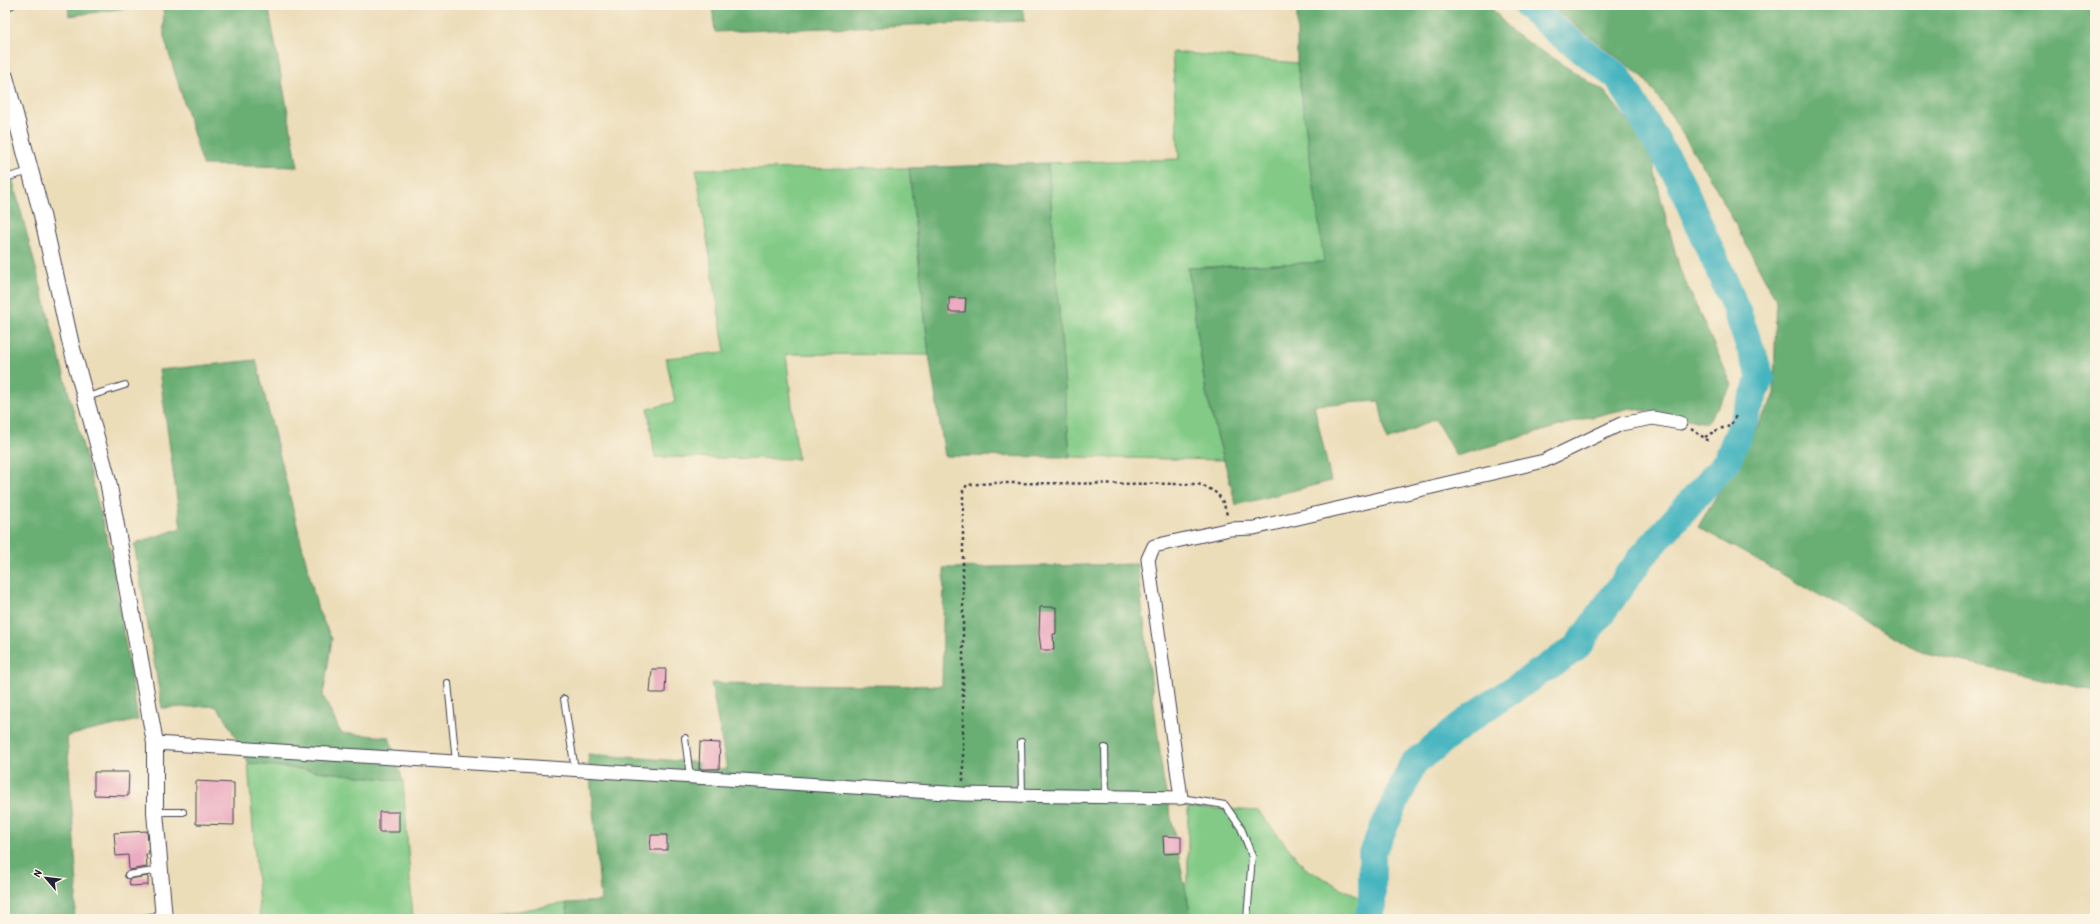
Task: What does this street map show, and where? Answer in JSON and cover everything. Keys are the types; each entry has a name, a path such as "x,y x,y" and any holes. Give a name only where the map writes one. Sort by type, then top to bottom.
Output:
{"street":[{"path":"5,77 30,171 85,397 108,481 155,743 155,812 164,917"},
{"path":"155,743 963,794 1182,798 1148,559 1154,546 1230,529 1254,528 1544,461 1621,424 1653,418 1680,423"}],"lane":[{"path":"5,8 12,5"},
{"path":"5,178 30,171"},
{"path":"85,397 125,386"},
{"path":"448,683 456,762"},
{"path":"564,699 575,770"},
{"path":"685,738 690,777"},
{"path":"1021,742 1022,796"},
{"path":"1104,748 1106,797"},
{"path":"1182,798 1225,805 1241,828 1252,856 1247,919"},
{"path":"155,812 183,812"},
{"path":"128,875 160,870"},
{"path":"138,919 164,917"}],"path":[{"path":"1705,437 1719,429 1730,426 1736,416"},
{"path":"1680,423 1705,437 1709,441"},
{"path":"963,794 963,491 967,485 993,483 1198,484 1216,491 1224,503 1230,529"}],"green space":[{"path":"68,5 150,5 69,16"},
{"path":"163,5 268,5 298,167 203,165 164,37"},
{"path":"712,5 1023,5 1025,21 715,32"},
{"path":"1297,5 1489,5 1512,32 1605,92 1650,150 1660,195 1680,270 1732,385 1707,423 1630,408 1587,418 1456,456 1435,419 1387,441 1379,401 1314,405 1331,481 1236,505 1206,393 1188,268 1324,262 1297,63"},
{"path":"1552,5 2095,5 2095,691 1921,652 1698,527 1774,397 1776,300 1716,188 1671,115 1643,77 1557,12"},
{"path":"1172,52 1297,63 1325,262 1188,268 1206,393 1224,460 1070,457 1048,163 1179,159"},
{"path":"5,151 110,549 138,720 67,736 77,885 74,919 5,919"},
{"path":"1048,163 1070,457 945,456 929,355 909,168"},
{"path":"909,168 929,355 786,354 798,459 655,457 648,409 675,402 666,358 725,352 696,169"},
{"path":"256,360 318,610 332,639 323,696 341,733 389,737 403,781 248,763 225,717 215,706 162,708 134,544 181,528 159,370"},
{"path":"1137,564 1163,778 1190,912 1190,919 569,919 566,903 601,901 588,754 693,762 727,770 711,683 942,686 944,568"},
{"path":"248,763 403,781 413,919 260,919"},
{"path":"1188,807 1258,811 1305,868 1372,905 1368,919 1156,919 1163,902 1188,882"},
{"path":"566,903 569,919 492,919 492,915"}],"building":[{"path":"949,298 966,298 965,312 949,312"},
{"path":"1040,607 1056,607 1056,634 1053,634 1054,650 1041,650 1039,634"},
{"path":"652,669 666,669 665,693 650,693"},
{"path":"700,742 720,743 719,769 699,769"},
{"path":"94,772 129,772 128,796 94,795"},
{"path":"196,781 234,783 234,825 196,824"},
{"path":"379,812 399,812 399,832 379,832"},
{"path":"147,831 149,854 146,854 147,867 129,870 128,855 116,856 114,833"},
{"path":"651,835 667,835 667,850 650,850"},
{"path":"1163,836 1181,837 1181,853 1164,854"},
{"path":"148,876 148,885 130,886 129,879"}],"waterway":[{"path":"1368,919 1372,905 1372,853 1413,764 1473,716 1576,648 1641,558 1727,461 1761,378 1735,306 1679,179 1618,77 1554,29 1527,5"}]}
